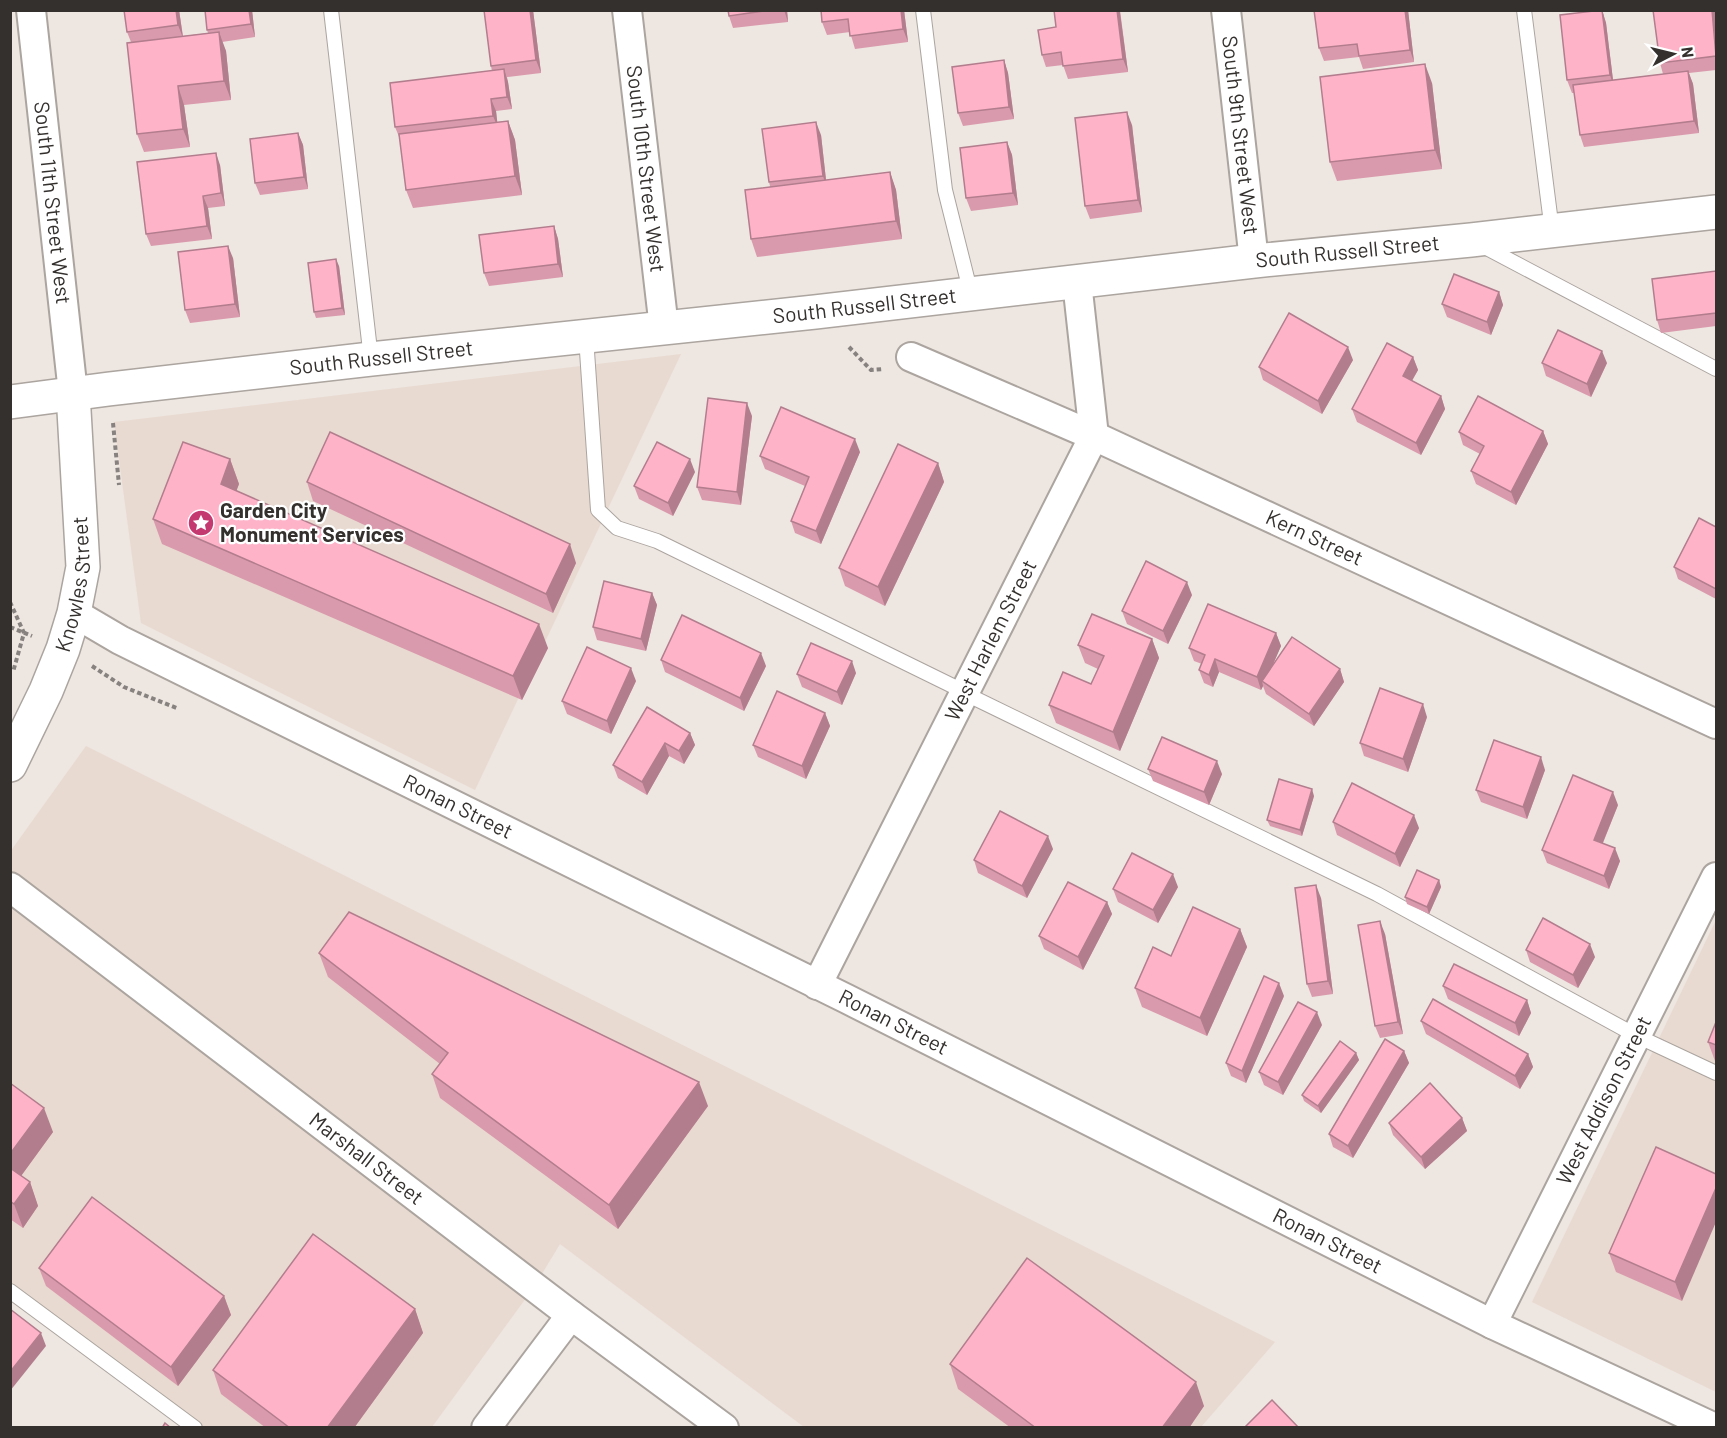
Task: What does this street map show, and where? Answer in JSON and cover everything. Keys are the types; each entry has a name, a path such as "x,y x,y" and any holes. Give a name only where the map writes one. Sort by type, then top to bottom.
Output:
{"main road":[{"name":"South Russell Street","path":"10,402 586,335 1716,212"},
{"name":"Knowles Street","path":"10,765 63,649 74,613 83,567 73,393"}],"street":[{"name":"South 11th Street West","path":"31,10 73,393"},
{"name":"South 10th Street West","path":"627,10 664,327"},
{"name":"South 9th Street West","path":"1226,10 1254,261"},
{"path":"1077,282 1094,436"},
{"name":"Kern Street","path":"911,357 1094,436 1716,724"},
{"name":"West Harlem Street","path":"817,984 1094,436"},
{"name":"Ronan Street","path":"74,613 120,640 817,984 1492,1324 1715,1428"},
{"name":"West Addison Street","path":"1492,1324 1716,877"},
{"name":"Marshall Street","path":"10,887 571,1315 724,1428"},
{"path":"486,1428 571,1315"}],"lane":[{"path":"331,10 371,359"},
{"path":"923,10 945,190 971,294"},
{"path":"1524,10 1552,231"},
{"path":"1471,240 1716,369"},
{"path":"586,335 598,510 617,528 657,541 1377,894 1636,1036 1716,1073"},
{"path":"10,1291 195,1428"}],"path":[{"path":"110,389 119,485"},
{"path":"10,602 24,633 12,675"},
{"path":"10,627 24,633"}],"shaded area":[{"path":"681,354 475,790 141,623 114,422"},
{"path":"86,746 1275,1342 1201,1427 804,1427 560,1244 534,1287 432,1427 195,1427 11,1291 10,852"},
{"path":"1716,920 1716,1392 1532,1302"}],"building":[{"path":"124,10 176,10 178,25 127,32"},
{"path":"205,10 249,10 251,24 207,30"},
{"path":"484,10 530,10 536,60 491,66"},
{"path":"728,10 770,10 729,16"},
{"path":"821,10 901,10 903,29 850,36 848,19 822,22"},
{"path":"1054,10 1117,10 1123,59 1063,66 1061,52 1042,55 1038,30 1056,27"},
{"path":"1314,10 1405,10 1410,50 1359,56 1357,44 1319,48"},
{"path":"1602,10 1610,75 1567,80 1560,15"},
{"path":"1653,10 1712,10 1716,56 1660,63"},
{"path":"219,32 224,81 178,86 183,129 137,134 127,43"},
{"path":"1004,60 1009,107 958,113 952,67"},
{"path":"1425,64 1435,150 1330,162 1320,77"},
{"path":"504,69 507,97 491,99 493,116 395,127 390,83"},
{"path":"1688,71 1694,121 1580,135 1573,85"},
{"path":"1127,112 1138,200 1085,206 1075,118"},
{"path":"508,121 515,176 406,190 399,134"},
{"path":"816,122 823,176 769,182 762,129"},
{"path":"298,133 304,177 255,183 250,139"},
{"path":"1007,142 1013,193 966,198 960,148"},
{"path":"216,153 221,193 203,196 207,226 146,234 137,162"},
{"path":"890,172 896,221 751,239 745,190"},
{"path":"554,226 558,264 484,273 479,235"},
{"path":"228,246 235,304 185,310 178,252"},
{"path":"336,259 342,308 314,312 308,263"},
{"path":"1716,271 1716,313 1657,320 1652,279"},
{"path":"1454,274 1499,292 1487,322 1442,304"},
{"path":"1289,313 1348,347 1318,401 1259,367"},
{"path":"1558,330 1602,351 1587,384 1542,363"},
{"path":"1387,343 1413,357 1403,376 1441,396 1416,443 1352,409"},
{"path":"1478,396 1543,431 1511,492 1471,471 1484,446 1459,432"},
{"path":"708,398 747,403 737,492 697,487"},
{"path":"781,407 855,439 816,531 791,521 809,477 760,456"},
{"path":"330,432 570,544 546,594 307,482"},
{"path":"183,442 230,459 221,484 539,624 513,676 153,519"},
{"path":"657,442 690,459 668,503 634,486"},
{"path":"898,444 938,463 878,587 839,568"},
{"path":"1699,518 1716,527 1716,589 1674,567"},
{"path":"1146,561 1187,582 1163,631 1122,611"},
{"path":"604,581 652,593 641,639 593,627"},
{"path":"1208,604 1276,633 1257,677 1215,659 1209,675 1199,670 1205,655 1189,648"},
{"path":"1092,614 1152,639 1113,732 1049,705 1063,672 1091,684 1104,656 1078,645"},
{"path":"682,615 761,653 740,698 661,660"},
{"path":"1292,637 1340,669 1309,714 1262,681"},
{"path":"811,643 852,661 837,692 797,674"},
{"path":"587,647 631,668 607,721 562,701"},
{"path":"1380,688 1423,704 1403,759 1360,743"},
{"path":"777,691 825,713 802,766 753,745"},
{"path":"647,707 690,733 679,751 665,743 642,782 613,765"},
{"path":"1162,737 1217,761 1204,792 1148,769"},
{"path":"1494,740 1541,757 1523,807 1476,790"},
{"path":"1573,775 1613,792 1594,840 1615,848 1604,876 1542,850"},
{"path":"1279,779 1312,789 1300,830 1267,820"},
{"path":"1352,783 1414,815 1395,854 1333,822"},
{"path":"1000,811 1048,836 1022,886 974,860"},
{"path":"1132,853 1173,874 1153,910 1113,889"},
{"path":"1417,870 1439,880 1427,907 1405,897"},
{"path":"1068,882 1107,902 1078,957 1039,936"},
{"path":"1316,885 1328,981 1307,984 1295,888"},
{"path":"1193,907 1240,929 1200,1018 1135,988 1153,947 1171,956"},
{"path":"349,912 699,1082 609,1205 432,1074 448,1053 319,953"},
{"path":"1543,918 1590,944 1573,975 1526,950"},
{"path":"1380,921 1398,1022 1375,1026 1358,925"},
{"path":"1454,964 1527,1000 1515,1023 1443,986"},
{"path":"1264,976 1279,983 1242,1071 1226,1063"},
{"path":"1433,999 1528,1054 1515,1076 1421,1021"},
{"path":"1298,1002 1317,1012 1278,1082 1259,1072"},
{"path":"1716,1022 1716,1045 1708,1042"},
{"path":"1385,1039 1404,1051 1348,1146 1329,1134"},
{"path":"1340,1041 1356,1053 1318,1106 1302,1095"},
{"path":"10,1083 44,1108 10,1154"},
{"path":"1430,1083 1462,1118 1421,1157 1389,1123"},
{"path":"1656,1147 1716,1174 1716,1188 1675,1282 1609,1253"},
{"path":"10,1168 30,1182 14,1204 10,1201"},
{"path":"92,1197 224,1296 171,1367 39,1268"},
{"path":"313,1234 415,1309 327,1428 290,1428 213,1370"},
{"path":"1027,1258 1196,1382 1162,1428 1036,1428 950,1364"},
{"path":"10,1309 41,1333 10,1372"},
{"path":"1272,1400 1299,1428 1244,1428"}],"place":[{"name":"Garden City Monument Services","path":"201,523"}]}
